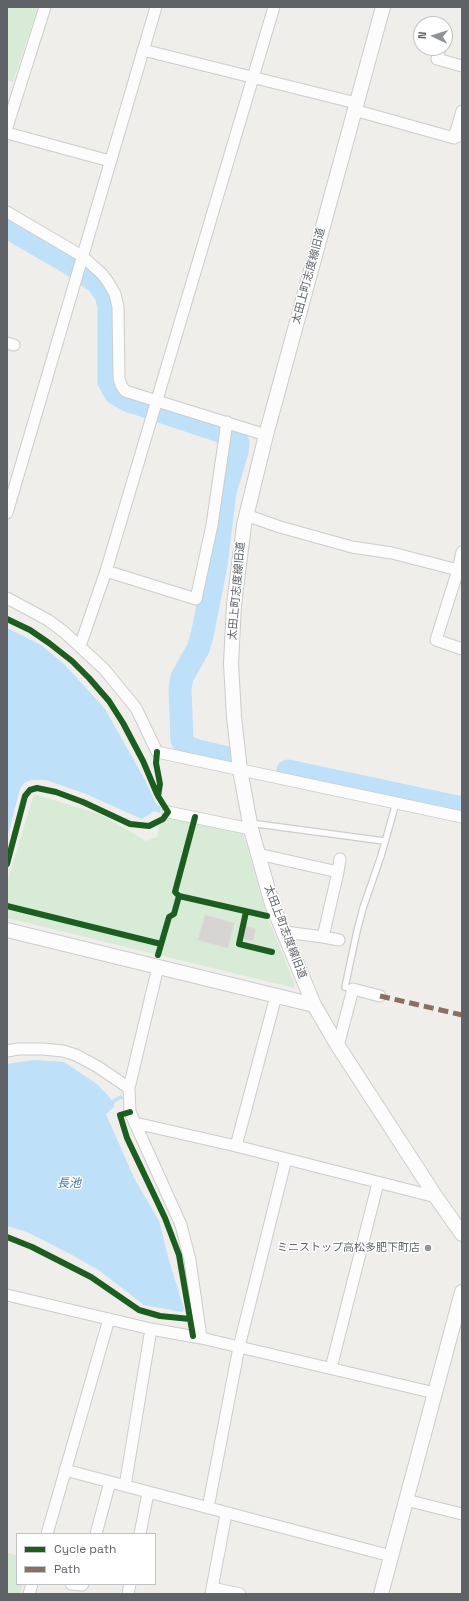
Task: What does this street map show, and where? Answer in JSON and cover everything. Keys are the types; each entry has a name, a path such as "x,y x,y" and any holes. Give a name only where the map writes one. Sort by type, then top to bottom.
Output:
{"street":[{"path":"7,126 45,7"},
{"path":"7,513 12,481 79,266 156,7"},
{"path":"80,646 106,570 274,7"},
{"name":"太田上町志度線旧道","path":"383,7 266,435 246,515 234,604 232,663 234,717 240,770 258,854 272,904 285,932 289,946 314,1005 338,1046 436,1197 462,1234"},
{"path":"144,50 252,77 458,136 462,111"},
{"path":"439,56 438,59 462,66"},
{"path":"7,133 110,161"},
{"path":"7,212 79,266 102,274 115,294 118,307 119,378 120,385 125,391 154,407 226,430 266,435"},
{"path":"106,570 196,599 212,525 226,430"},
{"path":"246,515 280,527 352,547 392,554 460,571"},
{"path":"462,552 460,571 436,640 462,649"},
{"path":"7,598 48,620 80,646 104,669 136,708 157,752 462,817"},
{"path":"168,812 251,826"},
{"path":"258,854 338,872"},
{"path":"323,937 340,859"},
{"path":"7,930 314,1005"},
{"path":"285,932 338,940"},
{"path":"158,967 129,1088 130,1112 181,1225 190,1260 201,1338"},
{"path":"338,1046 353,990 380,996"},
{"path":"236,1146 276,996"},
{"path":"7,1051 18,1049 44,1049 63,1051 76,1055 98,1067 129,1088"},
{"path":"135,1123 236,1146 436,1197"},
{"path":"208,1508 239,1347 286,1159"},
{"path":"331,1368 378,1183"},
{"path":"381,1594 462,1292"},
{"path":"7,1297 151,1329 201,1338 436,1393"},
{"path":"47,1533 108,1319"},
{"path":"125,1486 151,1329"},
{"path":"65,1470 226,1514 391,1556"},
{"path":"96,1533 110,1482"},
{"path":"140,1533 148,1493"},
{"path":"406,1500 462,1514"},
{"path":"226,1514 211,1591 240,1594"}],"lane":[{"path":"353,990 345,987 346,980 363,908 375,878 384,841 396,803"},
{"path":"251,826 384,841"}],"green space":[{"path":"7,7 38,7 13,82 7,80"},
{"path":"34,794 102,815 146,841 157,837 159,826 171,815 242,830 267,916 295,985 294,988 7,918 7,883"},
{"path":"7,1553 16,1555 16,1585 23,1585 20,1594 7,1594"}],"water":[{"path":"7,628 41,645 64,664 105,709 145,780 156,804 161,807 160,813 154,811 142,819 86,794 46,780 31,780 24,783 20,789 7,838"},
{"name":"長池","path":"34,1060 64,1062 97,1084 112,1100 121,1095 123,1098 114,1103 114,1107 106,1114 134,1178 159,1221 184,1309 182,1312 144,1305 100,1271 27,1232 7,1226 7,1064"}],"building":[{"path":"205,915 234,923 228,948 198,940"},
{"path":"246,926 256,929 253,941 243,939"}],"waterway":[{"path":"7,227 69,263 98,283 106,295 109,307 109,382 116,394 127,400 220,431 238,443 237,452 225,492 216,565 202,636 198,649 182,677 180,689 182,740 187,747 228,758"},
{"path":"288,771 462,808"}],"marked path":[{"path":"380,996 462,1015"}],"cycle path":[{"path":"7,619 30,630 72,661 109,701 123,723 143,761 157,794"},
{"path":"7,864 25,796 30,790 37,788 56,792 83,802 130,824 149,826 163,819 168,812 158,796 160,784 156,763 157,752"},
{"path":"158,955 169,917 174,914 179,896 175,892 195,817"},
{"path":"179,896 267,916"},
{"path":"7,906 161,944"},
{"path":"246,912 239,944 272,952"},
{"path":"130,1112 120,1115 127,1138 165,1218 179,1255 193,1336"},
{"path":"7,1237 32,1247 91,1277 139,1310 160,1316 190,1319"}],"place":[{"name":"ミニストップ高松多肥下町店","path":"428,1248"}]}
